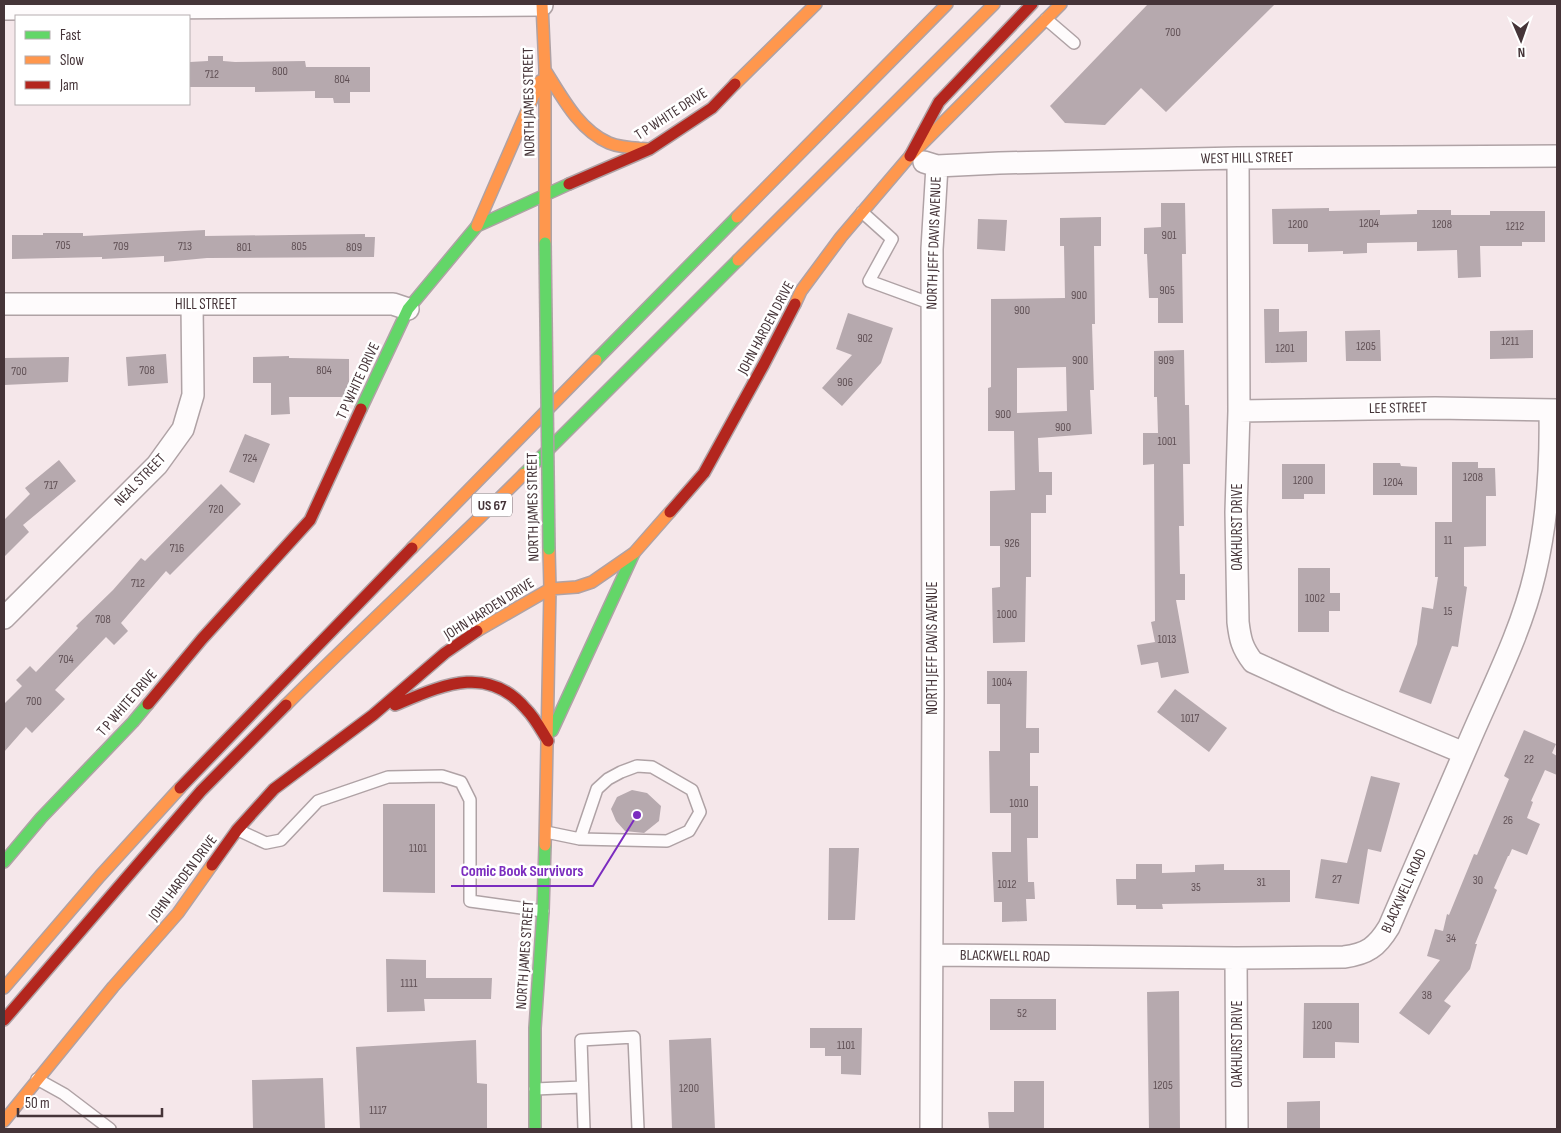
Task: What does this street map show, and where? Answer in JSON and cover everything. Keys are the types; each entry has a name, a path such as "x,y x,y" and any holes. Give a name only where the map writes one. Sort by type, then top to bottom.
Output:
{"main road":[{"name":"T P WHITE DRIVE","path":"4,862 41,818 133,722 202,639 310,520 408,309 476,226 650,149 712,108 816,4"},
{"name":"US 67","path":"4,988 41,942 130,840 281,681 947,4"},
{"name":"US 67","path":"4,1020 201,791 354,637 470,528 994,4"},
{"path":"910,156 940,102 1032,4"},
{"name":"JOHN HARDEN DRIVE","path":"4,1121 178,913 237,830 274,789 373,715 469,636 550,589 592,582 634,553 704,473 764,364 801,290 841,237 910,156 1061,4"},
{"name":"NORTH JAMES STREET","path":"535,1129 538,968 543,910 546,832 550,589 544,243 545,70 542,5"},
{"path":"545,70 578,118 600,138 620,146 650,149"},
{"path":"476,226 545,70"},
{"path":"548,741 634,553"},
{"path":"373,715 442,686 471,680 487,681 507,690 526,708 548,741"}],"street":[{"path":"4,9 542,5"},
{"path":"910,156 937,166"},
{"name":"WEST HILL STREET","path":"937,166 1238,158 1557,156"},
{"name":"OAKHURST DRIVE","path":"1238,158 1239,411 1236,512 1240,639 1245,652 1253,662 1339,701 1464,753"},
{"name":"NORTH JEFF DAVIS AVENUE","path":"931,1129 932,249 937,166"},
{"name":"HILL STREET","path":"4,304 393,304 408,309"},
{"name":"NEAL STREET","path":"4,618 157,465 183,429 193,395 192,304"},
{"name":"LEE STREET","path":"1239,411 1435,408 1554,410"},
{"name":"BLACKWELL ROAD","path":"932,955 1236,958 1344,957 1357,955 1381,941 1389,927 1513,643 1535,574 1541,542 1554,410"},
{"name":"OAKHURST DRIVE","path":"1236,958 1237,1129"}],"lane":[{"path":"1046,19 1074,43"},
{"path":"862,212 892,239 869,280 932,304"},
{"path":"546,832 580,839 668,841 689,831 700,812 697,801 692,790 652,767 637,766 608,779 597,789 580,839"},
{"path":"237,830 266,843 281,840 318,801 388,778 442,776 461,782 470,800 470,901 543,910"},
{"path":"584,1129 581,1040 634,1037 638,1129"},
{"path":"37,1080 64,1094 110,1129"},
{"path":"535,1089 582,1087"}],"building":[{"path":"1148,4 1275,4 1166,112 1141,88 1105,125 1065,123 1050,106"},
{"path":"208,56 223,56 223,61 235,62 305,61 306,67 370,67 370,92 350,92 350,103 334,103 333,98 315,98 315,91 255,92 255,87 190,87 190,62 208,61"},
{"path":"1161,203 1185,203 1186,254 1182,254 1183,323 1158,323 1158,298 1149,298 1147,254 1144,254 1144,228 1161,227"},
{"path":"1329,208 1329,211 1380,210 1380,215 1417,214 1417,210 1451,210 1451,215 1490,215 1490,211 1545,211 1545,242 1522,242 1522,246 1480,246 1481,277 1458,278 1457,250 1417,251 1417,242 1367,243 1367,253 1343,254 1343,251 1308,252 1308,244 1273,244 1272,209"},
{"path":"1101,217 1101,246 1094,246 1095,324 1092,324 1094,390 1090,390 1092,434 1038,438 1039,472 1052,472 1052,495 1046,495 1046,513 1031,513 1031,577 1026,577 1025,642 993,643 992,588 1000,587 1000,546 990,546 990,491 1015,490 1014,431 988,431 988,388 991,387 991,299 1065,298 1064,246 1060,246 1060,218","holes":["1066,367 1067,411 1017,413 1017,368"]},
{"path":"978,219 1007,220 1005,251 977,249"},
{"path":"205,230 205,236 365,234 365,237 375,237 374,257 207,258 164,262 164,256 102,259 102,257 12,259 12,235 83,233 83,236"},
{"path":"1264,309 1279,309 1279,332 1307,331 1307,362 1265,363"},
{"path":"848,313 893,328 881,363 842,406 822,388 852,355 836,349"},
{"path":"1380,330 1381,361 1346,361 1345,331"},
{"path":"1533,330 1533,358 1490,359 1490,331"},
{"path":"1184,350 1185,405 1189,405 1190,464 1183,464 1184,526 1179,526 1180,574 1185,574 1185,600 1176,600 1189,673 1161,678 1158,662 1141,665 1137,645 1155,642 1151,622 1155,621 1154,464 1143,465 1143,433 1158,433 1157,397 1154,397 1154,351"},
{"path":"166,354 168,383 128,386 126,357"},
{"path":"289,356 289,358 349,359 349,397 289,397 290,414 271,415 271,383 253,383 253,357"},
{"path":"69,357 68,382 4,385 4,358"},
{"path":"245,434 270,444 254,483 229,472"},
{"path":"59,460 76,481 23,525 29,532 4,557 4,520 30,494 25,488"},
{"path":"1452,462 1478,462 1478,468 1495,468 1496,496 1486,496 1486,546 1464,547 1464,586 1467,587 1458,647 1452,646 1431,704 1399,692 1417,644 1422,607 1433,609 1438,577 1435,577 1435,522 1452,522"},
{"path":"1373,463 1400,463 1401,466 1417,467 1417,495 1373,495"},
{"path":"1282,464 1325,464 1325,494 1304,494 1304,499 1282,499"},
{"path":"221,484 241,504 170,575 166,571 121,623 128,631 114,645 106,637 55,690 65,699 32,733 26,727 4,752 4,704 22,686 16,680 30,666 36,672 78,628 76,626 113,590 141,558 145,561"},
{"path":"1298,568 1330,568 1330,593 1340,593 1340,611 1329,611 1329,632 1298,632"},
{"path":"987,671 1027,671 1026,728 1039,728 1039,753 1030,753 1030,786 1038,786 1038,838 1027,838 1028,882 1034,882 1035,899 1026,899 1027,921 1002,922 1002,902 994,902 992,852 1011,852 1011,813 990,813 989,751 1000,751 1000,704 987,704"},
{"path":"1175,689 1227,728 1209,752 1157,712"},
{"path":"1524,730 1556,744 1552,753 1557,756 1557,775 1545,770 1531,801 1533,802 1527,818 1540,824 1527,855 1512,849 1508,856 1494,888 1497,890 1475,944 1477,944 1470,969 1444,1001 1451,1006 1429,1035 1399,1013 1440,960 1427,956 1435,929 1443,931 1447,914 1449,915 1474,854 1477,855 1509,779 1504,776"},
{"path":"1371,776 1400,783 1381,852 1368,849 1359,904 1315,898 1321,859 1347,863"},
{"path":"632,790 647,793 661,806 659,821 644,833 625,831 616,821 611,809 617,797"},
{"path":"383,804 435,804 435,893 383,892"},
{"path":"829,848 859,848 855,920 828,920"},
{"path":"1136,864 1162,864 1162,873 1195,872 1195,865 1224,864 1224,870 1290,870 1290,902 1162,904 1163,909 1136,909 1136,905 1117,905 1116,879 1136,879"},
{"path":"386,959 426,960 426,978 492,978 491,999 424,999 425,1011 387,1012"},
{"path":"1179,991 1180,1129 1149,1129 1147,992"},
{"path":"990,999 1056,999 1056,1030 990,1030"},
{"path":"1304,1003 1359,1003 1359,1043 1335,1042 1335,1058 1303,1058"},
{"path":"810,1028 862,1028 861,1075 841,1074 841,1056 825,1056 825,1048 810,1048"},
{"path":"711,1038 715,1129 672,1129 669,1040"},
{"path":"476,1040 477,1083 487,1084 487,1129 360,1129 356,1047"},
{"path":"323,1078 325,1129 253,1129 252,1080"},
{"path":"1014,1081 1044,1081 1044,1129 989,1129 988,1112 1014,1112"},
{"path":"1320,1101 1320,1129 1287,1129 1287,1102"}],"traffic: fast":[{"path":"361,409 408,309 477,226 569,184"},
{"path":"596,360 737,217"},
{"path":"545,243 549,549"},
{"path":"524,474 738,260"},
{"path":"552,731 634,553"},
{"path":"4,862 41,818 148,704"},
{"path":"535,1129 535,1028 543,911 545,845"}],"traffic: slow":[{"path":"542,4 545,70 545,243"},
{"path":"735,84 816,4"},
{"path":"737,217 947,4"},
{"path":"738,260 994,4"},
{"path":"795,304 801,291 841,237 910,156 1061,4"},
{"path":"545,70 572,112 598,137 614,145 648,149"},
{"path":"477,226 540,81"},
{"path":"412,548 596,360"},
{"path":"286,705 524,474"},
{"path":"477,631 550,589 577,587 592,582 634,553 670,512"},
{"path":"545,845 550,589 549,549"},
{"path":"4,988 100,876 180,788"},
{"path":"4,1121 113,987 178,913 212,865"}],"traffic: jam":[{"path":"910,156 939,102 1032,4"},
{"path":"569,184 650,149 712,108 735,84"},
{"path":"670,512 704,473 795,304"},
{"path":"148,704 202,639 310,520 361,409"},
{"path":"180,788 412,548"},
{"path":"212,865 237,830 274,789 373,715 445,653 477,631"},
{"path":"395,705 446,686 463,683 480,683 496,686 511,695 526,709 548,741"},
{"path":"4,1020 201,791 286,705"}],"place":[{"name":"Comic Book Survivors","path":"637,815"}]}
